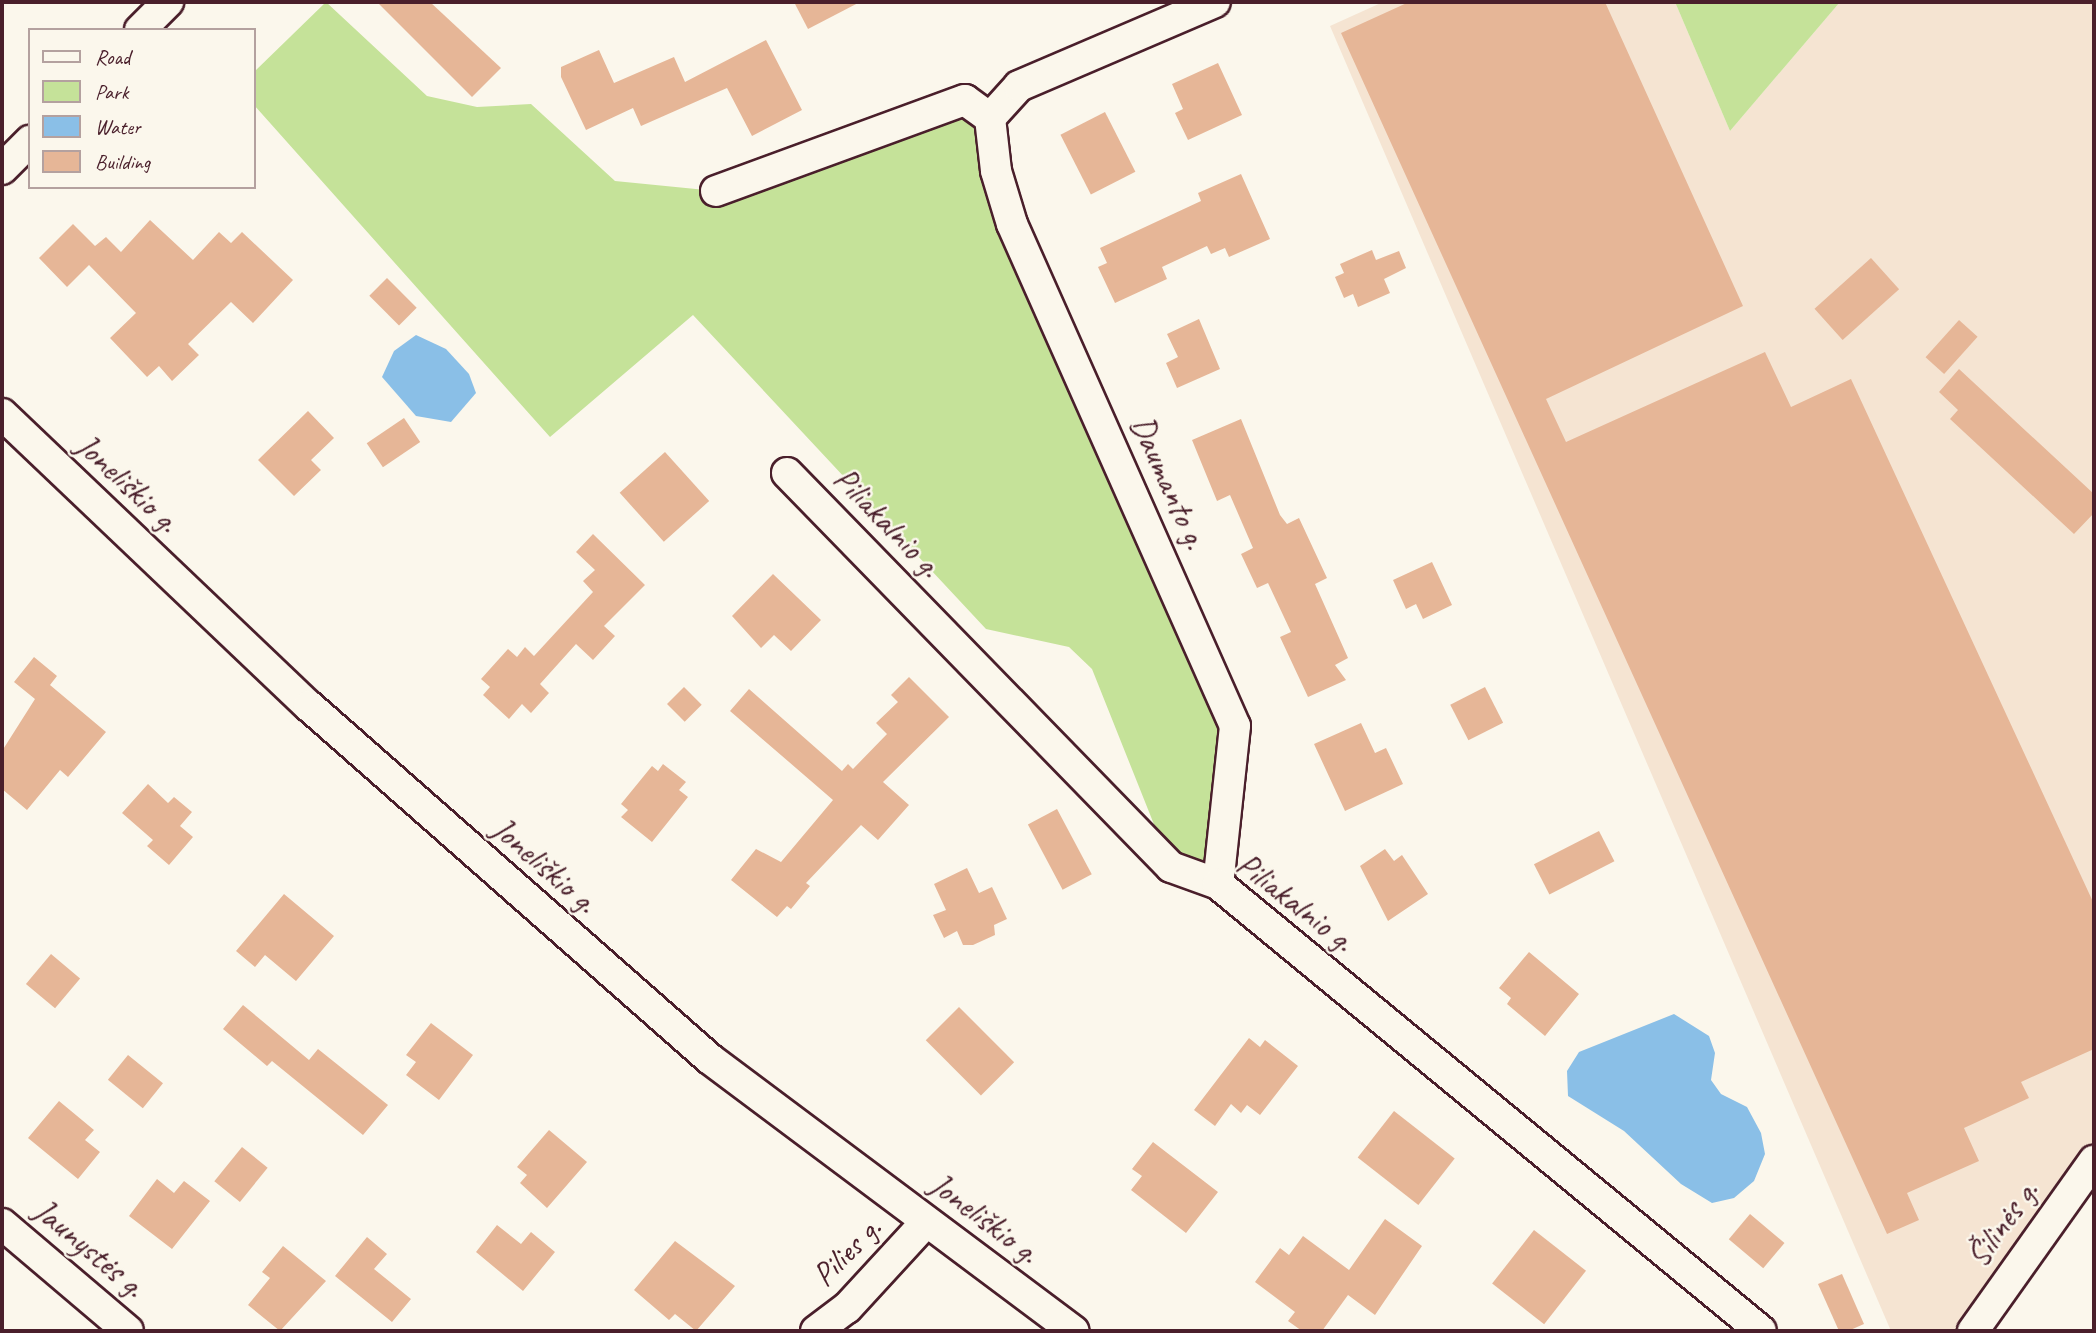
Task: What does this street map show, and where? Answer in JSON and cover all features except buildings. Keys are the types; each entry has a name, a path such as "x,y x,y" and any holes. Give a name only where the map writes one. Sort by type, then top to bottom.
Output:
{"street":[{"path":"143,28 169,2"},
{"path":"716,191 965,100 990,118 1019,86 1215,2"},
{"name":"Daumanto g.","path":"990,118 996,172 1012,224 1235,726 1218,884"},
{"path":"2,169 28,143"},
{"name":"Joneliškio g.","path":"2,414 309,706 514,890 710,1059 1074,1331"},
{"name":"Piliakalnio g.","path":"787,473 1171,867 1218,884 1761,1331"},
{"name":"Šilinės g.","path":"1973,1331 2094,1161"},
{"name":"Pilies g.","path":"816,1331 847,1308 926,1222"},
{"name":"Jaunystės g.","path":"2,1224 128,1331"}],"shaded area":[{"path":"1383,2 1675,2 1730,131 1840,2 2094,2 2094,1155 1971,1331 1891,1331 1330,26"}],"green space":[{"path":"326,2 427,96 477,107 531,104 615,181 716,191 965,100 1235,726 1218,884 1171,867 1092,669 1069,647 986,629 693,315 550,437 256,107 256,70"},
{"path":"1675,2 1840,2 1730,131"}],"water":[{"path":"416,335 446,349 469,374 476,393 451,422 416,416 382,377 394,351"},
{"path":"1674,1014 1709,1036 1715,1053 1711,1080 1721,1094 1747,1107 1761,1133 1765,1154 1754,1181 1734,1198 1712,1203 1681,1184 1624,1131 1568,1096 1567,1071 1579,1052"}]}
